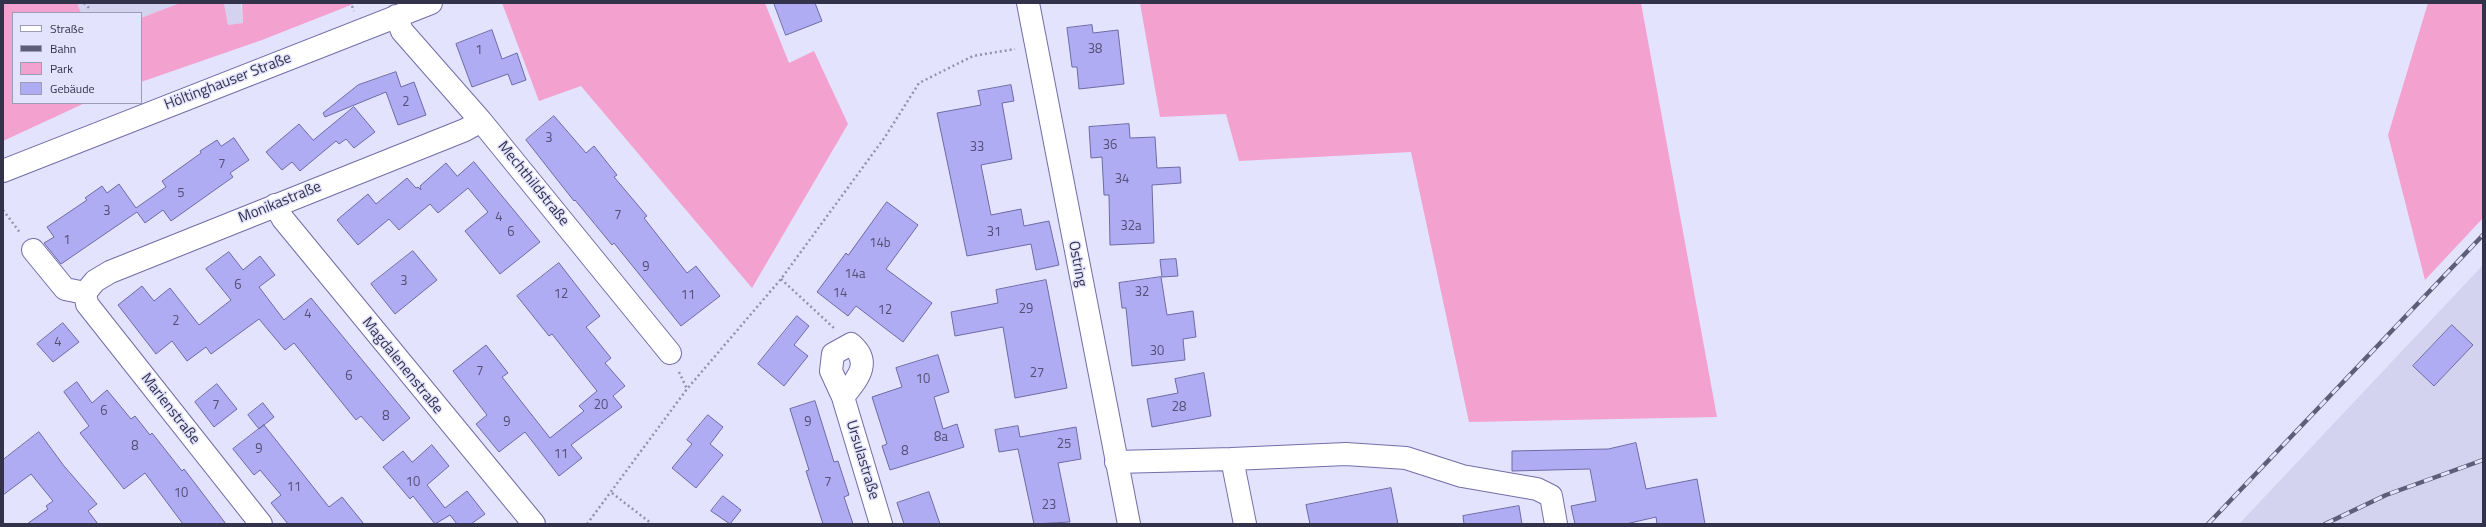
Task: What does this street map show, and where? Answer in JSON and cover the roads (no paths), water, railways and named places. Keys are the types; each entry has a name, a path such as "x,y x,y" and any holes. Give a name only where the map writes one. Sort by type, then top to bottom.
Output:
{"street":[{"name":"Höltinghauser Straße","path":"3,171 431,3"},
{"name":"Ostring","path":"1028,3 1129,524"},
{"name":"Mechthildstraße","path":"396,16 402,30 481,121 670,353"},
{"name":"Monikastraße","path":"85,293 95,280 110,272 465,130 481,121"},
{"name":"Magdalenenstraße","path":"275,205 283,219 530,521"},
{"path":"33,250 65,289 85,293"},
{"name":"Marienstraße","path":"85,293 86,304 261,524"},
{"name":"Ursulastraße","path":"851,344 834,354 831,371 843,397 882,524"},
{"path":"1116,462 1346,454 1406,458 1462,476 1537,489 1551,496 1556,524"},
{"path":"1232,459 1245,524"}],"railway":[{"path":"2208,524 2483,235"},
{"path":"2325,524 2386,495 2483,460"}]}
